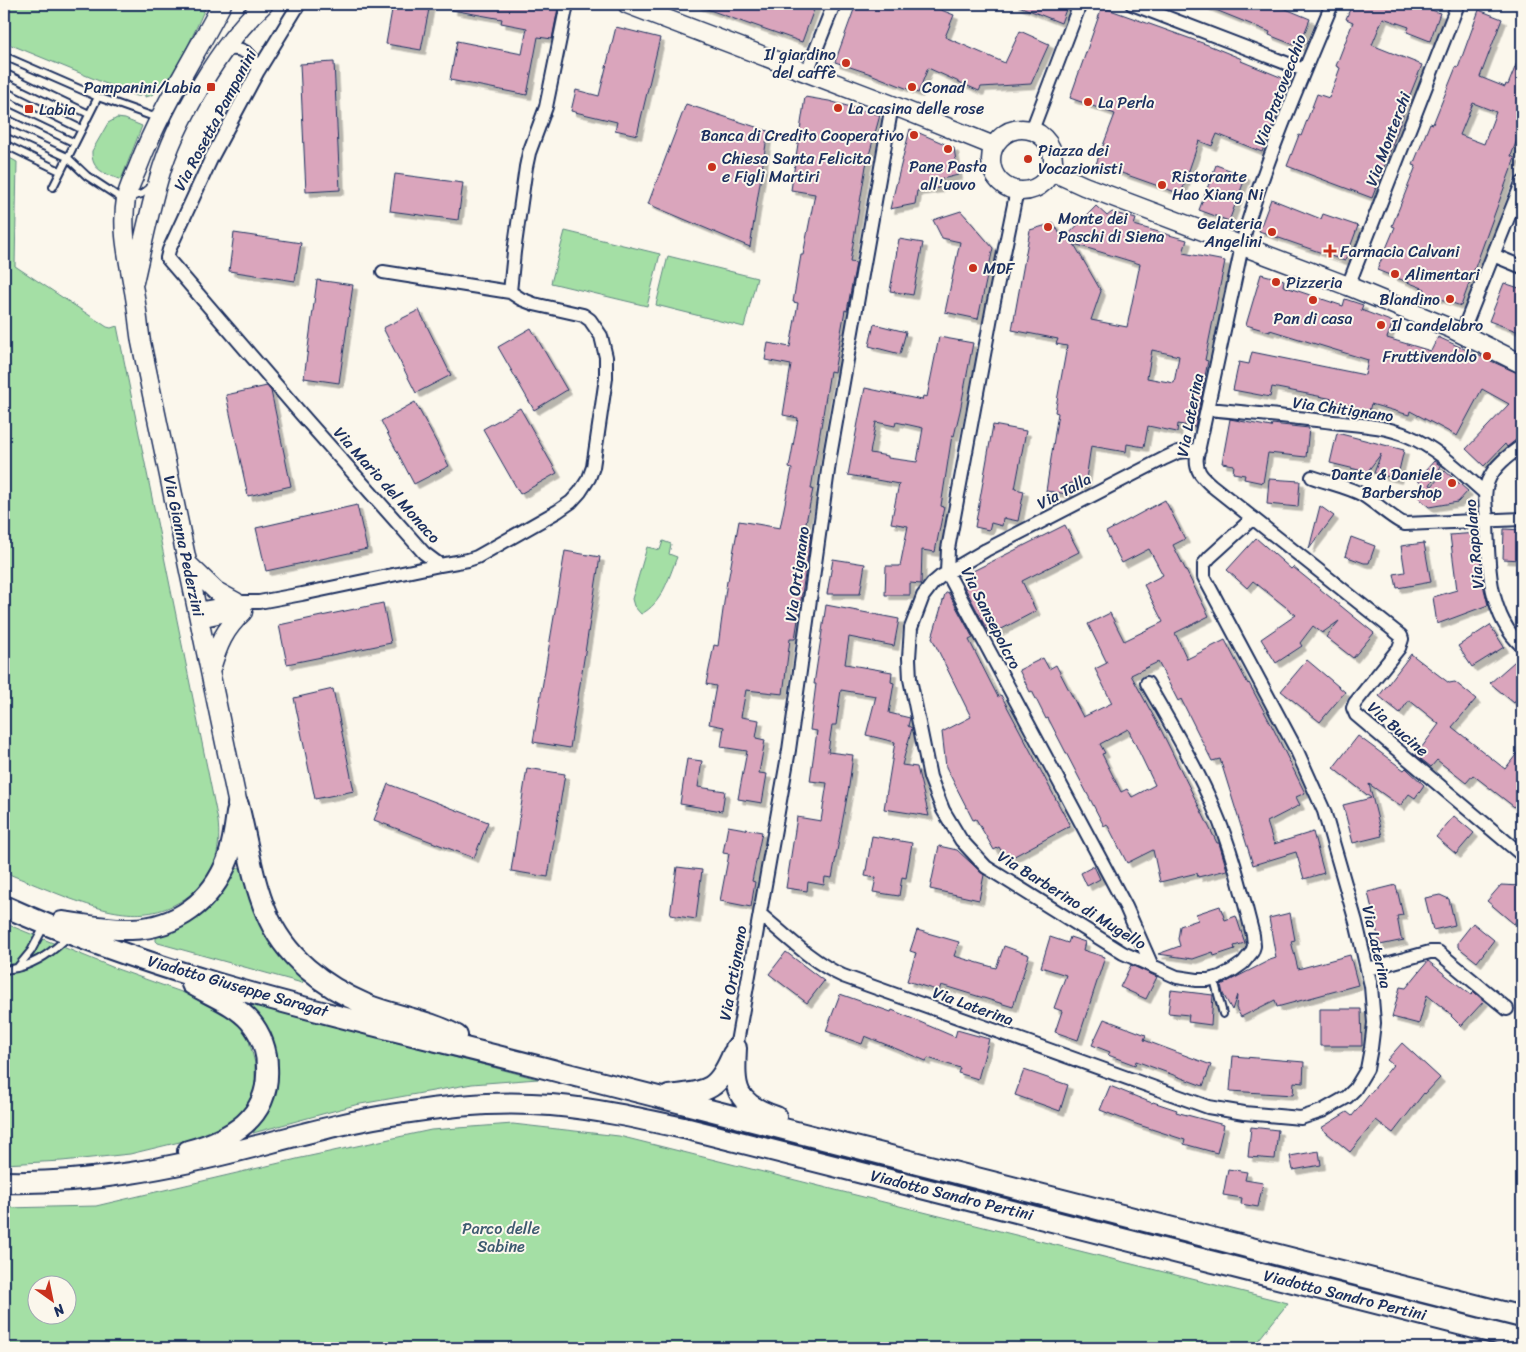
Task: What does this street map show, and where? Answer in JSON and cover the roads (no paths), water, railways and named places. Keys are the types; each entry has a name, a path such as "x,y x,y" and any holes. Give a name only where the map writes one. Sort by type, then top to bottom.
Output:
{"main road":[{"path":"39,921 125,929 158,926 181,917 204,898 217,882 231,847 238,805"},
{"path":"238,805 263,904 276,932 299,962 322,981 352,998 368,1005 442,1028 456,1035 477,1051"},
{"name":"Viadotto Giuseppe Saragat","path":"4,906 71,934 228,986 477,1051"},
{"path":"4,1182 40,1182 103,1177 141,1163 200,1148 237,1130 250,1120 259,1107 267,1081 266,1058 261,1040 250,1021 236,1008 206,993 163,966"},
{"path":"656,1097 700,1092 714,1085 725,1073 736,1048"},
{"path":"736,1048 737,1084 739,1092 749,1105 758,1111 812,1130 838,1143"},
{"name":"Viadotto Sandro Pertini","path":"477,1051 1500,1312 1522,1316"},
{"name":"Viadotto Sandro Pertini","path":"103,1177 168,1167 375,1118 448,1107 525,1104 583,1108 713,1134 1522,1340"},
{"path":"1498,1334 1522,1345"}],"street":[{"name":"Via Gianna Pederzini","path":"222,4 147,144 126,198 125,241 141,342 238,805"},
{"name":"Via Gianna Pederzini","path":"133,286 159,177 173,140 187,110 225,50 245,22 264,4"},
{"name":"Via Rosetta Pampanini","path":"167,255 201,179 258,71 299,4"},
{"path":"510,292 526,167 529,153 546,107 567,4"},
{"path":"627,4 807,72 994,146"},
{"path":"807,72 834,4"},
{"path":"1032,130 1080,4"},
{"path":"1132,4 1304,70"},
{"name":"Via Pratovecchio","path":"1242,246 1255,200 1304,70 1332,4"},
{"name":"Via Monterchi","path":"1348,286 1458,4"},
{"path":"225,50 236,48 247,53 254,60 258,71"},
{"name":"Via Ortignano","path":"736,1048 789,750 830,456 892,105"},
{"path":"1012,130 1032,130 1040,134 1047,141 1052,150 1051,171 1048,178 1034,188 1017,190 1003,183 993,171 991,160 994,146 1004,135 1012,130"},
{"path":"1051,171 1084,186 1348,286 1462,333 1522,364"},
{"path":"1462,333 1522,183"},
{"name":"Via Sansepolcro","path":"1017,190 993,306 948,549 948,572 1126,907 1152,966"},
{"name":"Via Laterina","path":"760,914 828,969 855,981 1208,1107 1294,1119 1312,1115 1347,1097 1355,1089 1364,1076 1371,1048 1374,1012 1368,969 1326,820 1318,795 1283,722 1204,577 1203,570 1207,560 1253,518 1211,485 1198,472 1196,464 1242,246"},
{"name":"Via Mario del Monaco","path":"167,255 168,260 302,415 424,552 440,565 468,560 477,557 558,512 571,502 589,478 593,466 606,378 606,357 600,336 590,320 583,315 534,304 510,292 383,272"},
{"path":"1493,255 1522,267"},
{"name":"Via Chitignano","path":"1208,409 1392,430 1408,436 1429,448 1485,493"},
{"name":"Via Rapolano","path":"1522,446 1496,469 1488,482 1485,493 1488,559 1497,606 1515,639 1522,646"},
{"name":"Via Talla","path":"948,572 986,550 1151,464 1178,452 1199,450"},
{"path":"1312,477 1361,494 1376,503 1400,523 1522,519"},
{"name":"Via Bucine","path":"1253,518 1401,636 1399,648 1354,703 1353,708 1356,715 1522,855"},
{"path":"187,564 216,590 239,607"},
{"path":"199,615 440,565"},
{"name":"Via Barberino di Mugello","path":"948,572 927,590 916,611 909,636 910,679 930,777 943,810 961,840 986,867 1110,945 1177,977 1197,980 1214,979 1233,970 1247,959 1253,949 1253,934 1229,847 1216,812 1197,771 1147,683"},
{"path":"211,669 223,634 232,622 239,607"},
{"path":"1368,969 1430,952 1438,952 1507,1010"}],"lane":[{"path":"4,56 98,97 159,119"},
{"path":"4,74 89,114"},
{"path":"4,91 81,129"},
{"path":"52,188 98,97"},
{"path":"4,109 75,143"},
{"path":"4,128 67,157 87,176 119,197 126,198 142,194 159,177"},
{"path":"4,144 60,171"},
{"path":"17,968 31,951 39,921"},
{"path":"4,970 26,966 44,958 71,934"},
{"path":"1214,979 1223,1014"}],"place":[{"name":"Il giardino del caffè","path":"846,63"},
{"name":"Pampanini/Labia","path":"211,87"},
{"name":"Conad","path":"912,87"},
{"name":"La Perla","path":"1088,102"},
{"name":"La casina delle rose","path":"838,108"},
{"name":"Labia","path":"29,109"},
{"name":"Banca di Credito Cooperativo","path":"914,135"},
{"name":"Pane Pasta all'uovo","path":"948,149"},
{"name":"Piazza dei Vocazionisti","path":"1028,159"},
{"name":"Chiesa Santa Felicita e Figli Martiri","path":"712,167"},
{"name":"Ristorante Hao Xiang Ni","path":"1162,185"},
{"name":"Monte dei Paschi di Siena","path":"1048,227"},
{"name":"Gelateria Angelini","path":"1272,232"},
{"name":"Farmacia Calvani","path":"1330,251"},
{"name":"MDF","path":"973,268"},
{"name":"Alimentari","path":"1395,274"},
{"name":"Pizzeria","path":"1276,282"},
{"name":"Blandino","path":"1450,299"},
{"name":"Pan di casa","path":"1313,300"},
{"name":"Il candelabro","path":"1381,325"},
{"name":"Fruttivendolo","path":"1487,356"},
{"name":"Dante & Daniele Barbershop","path":"1452,483"}],"park label":[{"name":"Parco delle Sabine","path":"501,1237"}]}
